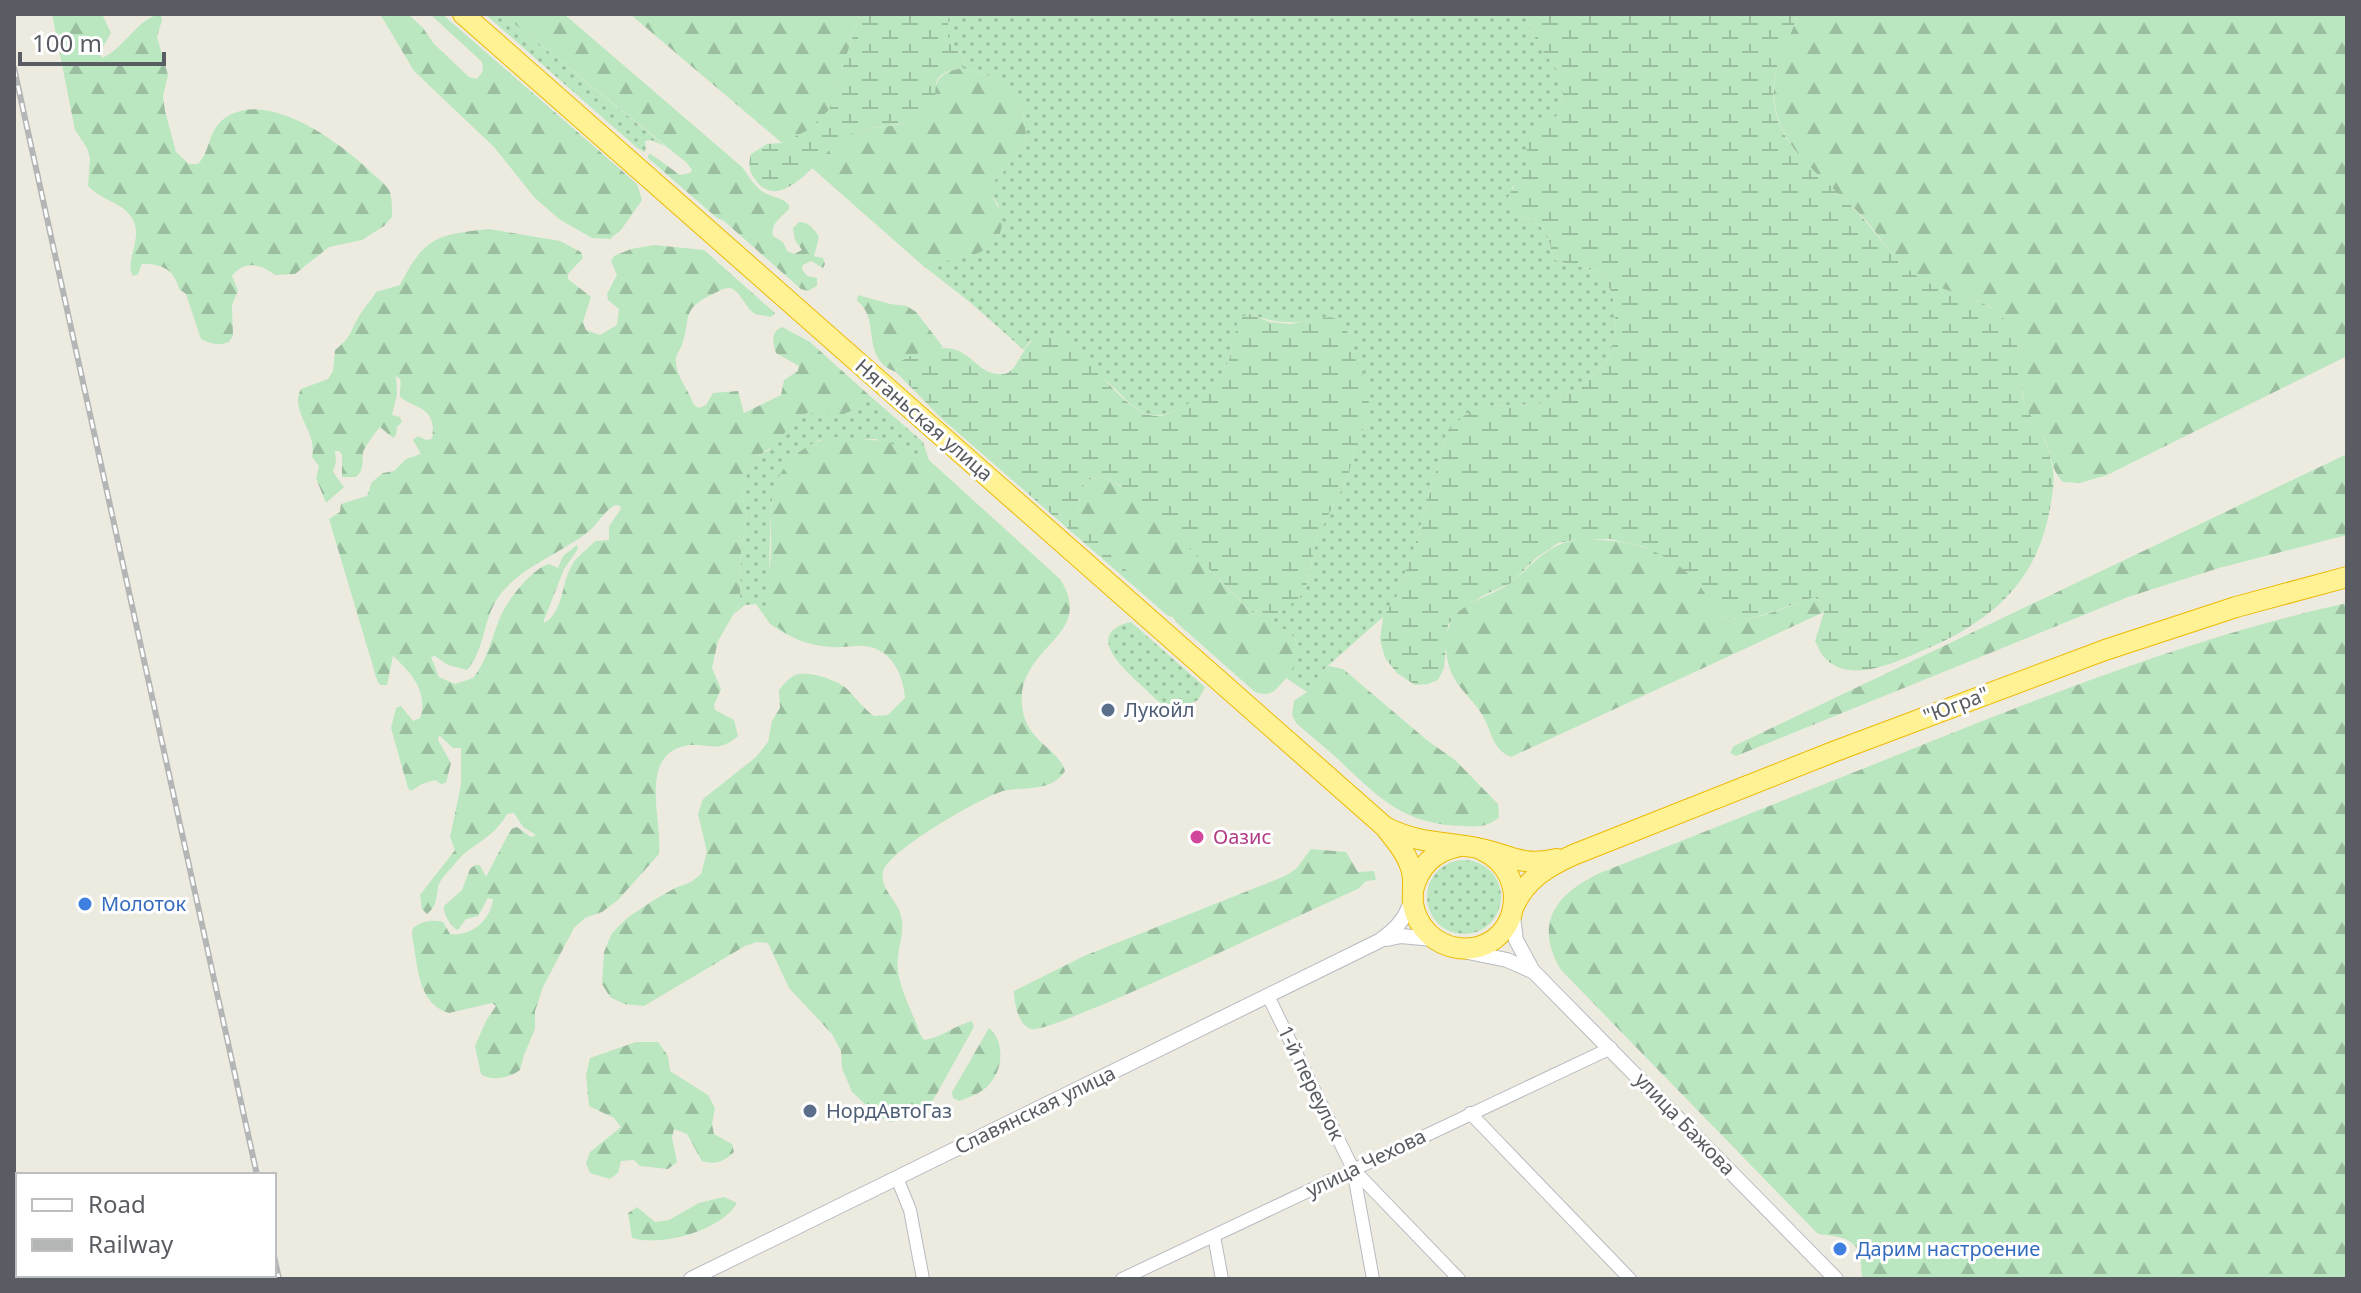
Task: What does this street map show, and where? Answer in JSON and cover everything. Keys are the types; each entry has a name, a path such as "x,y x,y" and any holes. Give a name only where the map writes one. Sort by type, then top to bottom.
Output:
{"highway":[{"name":"Няганьская улица","path":"463,14 1385,827"},
{"name":"\"Югра\"","path":"1573,855 2090,655 2236,607 2347,577"},
{"path":"1385,827 1420,841 1482,850 1525,862 1573,855"},
{"path":"1385,827 1409,862 1419,921 1444,944 1470,948 1488,942 1504,929 1534,877 1550,865 1573,855"},
{"path":"1413,893 1418,874 1429,861 1443,851 1460,847"},
{"path":"1482,850 1497,859 1509,872 1514,889 1514,909"}],"street":[{"path":"1379,941 1403,920 1413,893"},
{"path":"1514,909 1516,940 1533,971"},
{"path":"1379,941 1401,936 1444,944 1507,960 1533,971"},
{"name":"Славянская улица","path":"691,1279 1379,941"},
{"name":"улица Бажова","path":"1533,971 1836,1279"},
{"name":"1-й переулок","path":"1268,996 1353,1169"},
{"name":"улица Чехова","path":"1122,1279 1611,1048"},
{"path":"1470,1113 1630,1279"},
{"path":"1353,1169 1373,1279"},
{"path":"1353,1169 1459,1279"},
{"path":"897,1178 910,1210 923,1279"},
{"path":"1214,1236 1222,1279"}],"green space":[{"path":"52,14 102,14 111,33 100,52 102,58 145,21 161,14 157,37 168,75 163,96 165,111 176,152 189,164 198,164 203,158 214,131 224,119 249,109 268,110 307,125 345,149 389,189 392,217 362,240 329,247 295,274 275,275 253,265 237,271 232,276 238,291 232,305 233,336 229,342 222,344 201,339 186,294 179,289 171,272 161,266 142,264 138,274 133,276 131,264 136,228 133,220 124,209 88,186 90,158 75,130"},
{"path":"380,14 408,14 469,77 477,79 483,71 482,62 430,14 442,14 637,184 642,200 621,230 610,239 592,238 559,219 534,197 494,147 414,71"},
{"path":"485,14 502,14 665,146 651,140 645,141 644,152 635,146"},
{"path":"502,14 564,14 742,167 758,188 786,202 789,209 775,224 773,236 794,254 802,250 795,240 793,228 799,222 813,229 819,237 814,256 823,258 825,264 823,268 811,261 802,269 807,276 817,278 817,286 808,291 801,289 717,218 648,155 651,154 680,175 692,170 687,163"},
{"path":"630,14 860,14 829,110 809,130 782,143"},
{"path":"860,14 948,14 948,42 966,59 962,68 941,75 937,80 934,105 921,118 846,136 789,187 777,191 765,189 751,172 751,154 767,144 782,143 808,130 829,110"},
{"path":"948,14 1526,14 1535,38 1559,73 1562,101 1557,116 1540,125 1526,176 1512,188 1514,214 1541,227 1555,260 1600,272 1613,294 1616,328 1609,358 1590,379 1569,393 1538,404 1490,406 1447,431 1417,539 1397,596 1383,617 1322,671 1307,692 1286,678 1295,662 1298,650 1296,641 1291,634 1249,610 1271,614 1306,587 1317,537 1348,477 1355,447 1367,421 1348,333 1330,317 1289,322 1250,314 1239,318 1229,360 1218,382 1197,400 1160,415 1138,409 1094,373 1030,340 1024,350 921,264 971,256 999,206 989,185 1001,175 1027,140 1021,103 990,76 962,68 966,59 948,42"},
{"path":"1526,14 1797,14 1776,70 1774,95 1777,117 1785,136 1811,168 1859,214 1903,265 1921,279 1994,310 2007,323 2017,344 2023,374 2023,398 2046,444 2053,470 2053,488 2048,518 2031,564 2019,582 1987,614 1948,639 1902,659 1874,668 1847,670 1824,657 1815,641 1824,612 1823,603 1814,597 1756,617 1722,617 1696,581 1675,562 1645,547 1610,539 1578,539 1558,543 1536,558 1511,583 1459,611 1448,625 1444,668 1438,680 1415,685 1397,673 1385,658 1380,640 1383,617 1397,596 1417,539 1447,431 1466,414 1490,406 1538,404 1569,393 1590,379 1609,358 1616,328 1613,294 1600,272 1555,260 1541,227 1514,214 1507,200 1526,171 1526,143 1540,125 1557,116 1562,101 1559,73 1535,38"},
{"path":"1797,14 2347,14 2347,356 2107,475 2080,483 2063,482 2055,470 2042,433 2025,406 2018,347 2004,320 1987,305 1933,285 1912,273 1856,210 1795,151 1785,134 1777,115 1774,95 1776,71"},
{"path":"962,68 990,76 1021,103 1027,140 1001,175 989,185 1002,220 994,243 959,259 921,264 812,168 849,134 900,124 926,113 941,77"},
{"path":"489,229 560,241 581,252 583,258 568,274 568,279 591,297 583,322 586,330 600,335 617,325 619,309 608,300 607,294 617,275 611,261 614,256 654,245 704,250 775,313 771,317 755,314 731,288 703,299 692,309 676,363 694,405 699,408 706,405 713,393 738,391 744,413 781,395 784,380 798,371 799,366 776,353 774,335 782,327 810,342 869,395 869,400 862,407 843,414 807,413 795,419 778,442 748,468 742,494 747,516 741,551 740,603 718,641 712,668 721,689 715,710 734,720 738,736 720,746 691,745 674,750 663,760 656,789 659,854 618,900 602,912 585,918 574,928 543,987 535,1011 535,1029 520,1070 506,1077 495,1078 481,1074 475,1046 496,1006 492,1003 449,1013 432,1003 419,976 412,931 420,924 431,921 443,922 450,934 465,933 479,926 488,914 493,899 488,898 478,916 466,919 458,930 448,920 444,906 462,890 470,869 475,865 480,865 486,877 511,829 517,827 531,837 536,835 523,827 514,813 507,814 494,831 466,852 444,876 430,911 427,914 422,909 420,895 455,850 450,837 461,785 461,748 453,748 439,735 438,740 451,763 446,783 435,780 411,791 408,788 391,728 396,708 401,706 413,721 420,718 420,692 412,676 393,656 387,685 380,685 377,680 329,519 340,512 341,504 367,496 372,482 383,473 394,471 406,459 421,454 413,440 418,436 432,439 432,421 425,411 401,398 400,379 396,376 397,394 392,415 400,417 402,422 397,427 396,435 393,438 380,427 364,451 361,469 356,477 342,477 342,455 335,451 333,472 344,487 326,503 316,478 319,466 312,457 311,439 298,406 301,389 328,379 333,371 335,350 349,336 376,292 400,285 417,256 434,241 457,233","holes":["620,506 609,526 609,540 595,541 572,565 559,605 550,618 544,623 564,569 578,549 577,545 563,556 558,568 549,564 542,567 513,596 502,613 485,657 473,678 455,684 439,677 431,657 467,670 477,653 494,605 508,586 518,576 589,531 612,507"]},
{"path":"858,295 907,306 916,312 943,347 907,358 896,372 885,366 874,348 868,318 857,301"},
{"path":"1250,314 1270,322 1290,324 1330,317 1339,320 1348,333 1353,354 1366,381 1369,399 1367,421 1355,447 1348,477 1317,537 1306,587 1300,597 1281,612 1271,614 1249,610 1163,521 1119,485 1101,477 1087,480 1078,501 1081,517 1117,562 1174,612 1173,617 1168,616 940,417 896,372 898,363 912,356 945,348 961,352 990,372 1003,374 1016,365 1033,340 1053,334 1074,344 1110,386 1137,409 1160,416 1185,406 1215,383 1227,365 1238,318"},
{"path":"869,395 923,442 929,460 876,439 819,440 796,454 771,503 768,610 787,635 770,624 756,604 745,605 734,614 740,603 741,551 747,516 742,494 748,468 769,450 794,419 807,413 869,400"},
{"path":"832,437 886,441 929,460 1060,579 1069,599 1069,615 1063,629 1031,668 1024,685 1022,705 1029,727 1065,771 1045,786 1003,791 976,803 900,851 883,872 885,887 901,918 899,978 920,1034 924,1040 972,1021 974,1027 927,1111 913,1118 890,1122 878,1116 852,1092 842,1068 841,1051 832,1034 789,988 768,943 757,942 745,946 644,1006 624,1004 610,997 602,984 604,952 612,933 627,918 654,900 701,874 707,852 698,814 703,799 756,757 768,742 772,721 780,708 779,690 788,680 805,674 831,680 847,689 874,716 888,715 905,698 899,672 882,652 864,646 833,647 803,642 777,626 768,609 771,508 776,482 787,464 803,449"},
{"path":"2347,454 2347,535 2219,568 2128,597 1736,756 1730,753 1734,746"},
{"path":"1101,477 1142,501 1246,607 1295,639 1298,651 1295,663 1275,690 1267,694 1255,692 1176,622 1174,612 1102,546 1081,517 1078,504 1087,480"},
{"path":"1578,539 1627,543 1658,552 1685,569 1697,581 1722,617 1757,617 1813,597 1823,603 1824,612 1511,757 1499,749 1485,719 1452,674 1447,658 1447,632 1459,611 1513,581 1549,550"},
{"path":"2347,603 2347,1279 1863,1279 1856,1247 1842,1238 1818,1234 1561,970 1553,953 1549,924 1554,912 1571,890 1600,873 2082,683 2240,631"},
{"path":"1131,622 1205,687 1198,700 1179,707 1164,705 1118,662 1108,643 1110,634 1117,627"},
{"path":"1329,666 1343,669 1455,760 1498,804 1499,817 1478,826 1443,824 1409,815 1381,798 1297,724 1292,715 1294,701 1307,692"},
{"path":"1311,849 1346,852 1358,872 1374,871 1376,880 1366,881 1358,889 1085,1012 1031,1029 1020,1018 1014,991 1084,956 1285,876 1296,869"},
{"path":"1457,860 1471,860 1485,866 1495,876 1501,897 1499,911 1485,928 1471,934 1457,934 1443,928 1433,918 1427,904 1427,890 1433,876 1443,866"},
{"path":"989,1028 995,1034 1000,1051 995,1077 983,1090 959,1101 953,1098 952,1092"},
{"path":"636,1042 658,1042 668,1056 670,1071 708,1095 715,1108 714,1134 732,1144 734,1152 715,1163 702,1161 687,1134 674,1129 672,1138 677,1162 668,1169 640,1166 634,1160 621,1161 618,1173 610,1179 590,1173 586,1163 590,1152 621,1127 614,1118 589,1106 586,1075 590,1058"},
{"path":"724,1197 737,1203 718,1222 704,1229 658,1240 632,1238 628,1213 637,1207 655,1222 669,1220 699,1203"}],"railway":[{"path":"14,68 257,1173"},
{"path":"276,1265 279,1279"}],"place":[{"name":"Лукойл","path":"1108,710"},
{"name":"Оазис","path":"1197,837"},
{"name":"Молоток","path":"85,904"},
{"name":"НордАвтоГаз","path":"810,1111"},
{"name":"Дарим настроение","path":"1840,1249"}]}
